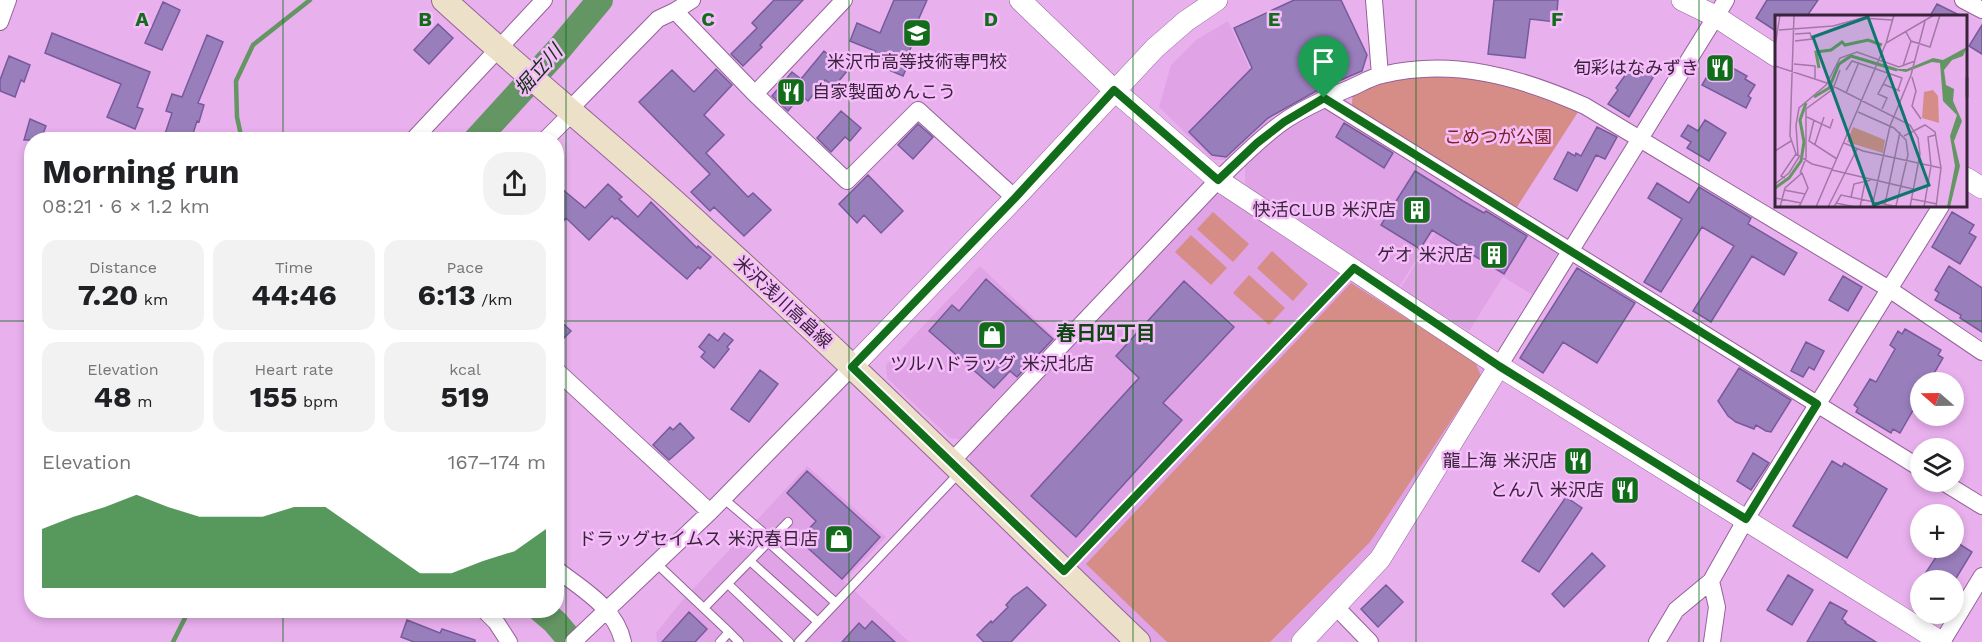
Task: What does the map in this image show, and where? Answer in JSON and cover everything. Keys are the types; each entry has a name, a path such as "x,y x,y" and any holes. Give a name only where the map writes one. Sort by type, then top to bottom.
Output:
{"main road":[{"name":"米沢浅川高畠線","path":"444,0 705,229 1138,642"}],"street":[{"path":"0,22 8,0"},
{"path":"421,132 504,54 544,0"},
{"path":"552,132 658,19 692,0"},
{"path":"755,94 844,0"},
{"path":"1020,0 1114,90 1218,180 1499,366 1941,642 1982,576"},
{"path":"573,642 724,498 1015,198 1155,48 1185,21 1217,0"},
{"path":"1374,0 1380,75"},
{"path":"1682,0 1721,8 1775,55"},
{"path":"1963,0 1982,10"},
{"path":"1302,642 1380,559 1721,8"},
{"path":"675,11 755,94 847,181 918,110 1015,198"},
{"path":"956,467 1218,180 1257,143 1284,122 1324,98 1380,75 1423,69 1460,69 1492,73 1550,90 1585,106 1888,289 1982,352"},
{"path":"1324,98 1910,462"},
{"path":"1967,179 1982,188"},
{"path":"1657,642 1676,610 1711,581 1746,519 1940,207"},
{"path":"564,377 710,512"},
{"path":"1959,492 1982,506"},
{"path":"564,575 607,609 620,630 623,642"},
{"path":"1711,581 1718,607 1712,642"},
{"path":"1336,607 1370,642"},
{"path":"492,618 509,642"}],"lane":[{"path":"1064,571 1354,268"},
{"path":"799,642 956,467"},
{"path":"724,498 836,603"},
{"path":"704,608 788,522"},
{"path":"750,561 818,622"},
{"path":"656,563 739,642"},
{"path":"728,584 789,642"},
{"path":"720,642 729,632"}],"shaded area":[{"path":"1228,21 1272,118 1231,160 1213,160 1159,107 1171,65 1196,40"},
{"path":"1328,103 1461,188 1399,287 1330,244 1245,184 1245,163 1262,145"},
{"name":"ゲオ 米沢店","path":"1462,189 1560,248 1533,295 1503,277 1469,331 1400,289"},
{"path":"1226,194 1482,359 1486,374 1377,549 1288,642 1151,642 970,469 970,452 1213,195"},
{"name":"ツルハドラッグ 米沢北店","path":"980,266 1058,341 965,440 950,438 887,378 886,365"},
{"path":"807,466 886,537 844,581 909,642 657,642 656,633 681,602"}],"green space":[{"name":"こめつが公園","path":"1424,76 1488,80 1549,98 1578,112 1515,210 1351,111 1353,93 1382,82"},
{"path":"1213,212 1249,244 1233,262 1197,229"},
{"path":"1191,235 1227,268 1211,285 1175,252"},
{"path":"1272,251 1308,284 1293,301 1257,268"},
{"path":"1249,275 1285,308 1269,325 1233,293"},
{"path":"1351,283 1475,362 1481,376 1370,542 1270,642 1167,642 1086,564"}],"building":[{"path":"774,0 803,0 743,66 731,54 757,28 752,23"},
{"path":"894,0 927,0 916,25 920,27 908,54 912,55 903,76 887,69 890,62 874,55 875,51 850,41 857,23 880,33"},
{"path":"1294,0 1341,0 1367,55 1362,71 1320,89 1268,118 1226,157 1212,155 1189,132 1252,68 1234,28"},
{"path":"1494,0 1558,0 1556,22 1530,19 1525,58 1488,54"},
{"path":"1767,0 1818,0 1808,15 1775,15 1775,30 1756,18"},
{"path":"163,2 180,10 162,50 145,43"},
{"path":"1937,4 1959,15 1931,15"},
{"path":"438,24 453,38 429,64 414,50"},
{"path":"1982,25 1982,54 1969,46"},
{"path":"52,33 150,72 137,107 143,109 135,129 107,117 121,84 45,53"},
{"path":"207,35 223,42 198,103 204,105 194,132 166,132 172,113 166,111 172,94 182,97"},
{"path":"824,51 847,71 834,87 825,80 808,101 801,95 788,111 772,96 792,72 801,79"},
{"path":"9,56 30,65 15,97 0,91 0,80"},
{"path":"1720,61 1747,76 1745,79 1755,85 1748,96 1751,98 1746,108 1702,85 1709,73 1712,75"},
{"path":"1634,63 1654,76 1629,117 1608,104 1618,90 1616,88"},
{"path":"716,69 732,85 704,115 724,135 706,153 748,197 753,193 771,210 744,236 714,207 710,211 691,192 710,174 639,102 672,70 694,92"},
{"path":"841,111 861,128 850,141 845,137 831,152 817,138"},
{"path":"30,119 46,126 44,132 26,132"},
{"path":"1705,120 1726,133 1709,161 1687,148 1691,142 1681,136 1688,125 1698,131"},
{"path":"1344,123 1393,153 1384,168 1336,137"},
{"path":"918,124 933,137 913,159 898,145"},
{"path":"1597,127 1617,137 1605,159 1596,155 1577,191 1554,179 1568,152 1581,156"},
{"path":"1415,171 1463,201 1484,213 1486,211 1527,236 1504,274 1432,230 1420,249 1381,225"},
{"path":"868,175 903,211 881,233 864,215 857,223 839,204"},
{"path":"1657,183 1689,203 1699,187 1751,218 1748,224 1797,253 1784,275 1752,256 1711,322 1693,311 1734,246 1702,227 1661,292 1644,282 1682,219 1648,198"},
{"path":"608,184 622,197 619,199 638,217 651,202 697,248 698,246 711,257 687,279 617,218 612,216 589,240 566,218 564,220 564,191 585,208"},
{"path":"1952,212 1974,225 1969,233 1976,237 1960,264 1932,247"},
{"path":"1949,266 1982,288 1982,332 1960,318 1961,315 1935,300 1939,293 1935,290"},
{"path":"1577,268 1635,303 1597,363 1563,342 1543,373 1520,358"},
{"path":"1843,276 1862,287 1848,311 1829,300"},
{"name":"ツルハドラッグ 米沢北店","path":"986,279 1053,339 1017,377 1010,371 994,388 929,331 952,305 959,311"},
{"path":"1184,281 1234,327 1163,403 1182,420 1076,537 1031,496 1139,378 1116,356"},
{"path":"564,324 571,331 564,338"},
{"path":"1905,329 1941,350 1938,355 1943,358 1935,372 1910,372 1910,416 1900,433 1893,429 1891,433 1856,412 1858,408 1854,405 1870,379 1876,382 1895,349 1890,345 1898,331 1902,334"},
{"path":"724,333 733,340 714,368 701,357 705,352 699,347 709,334 718,341"},
{"path":"1806,342 1824,351 1814,370 1809,367 1803,377 1791,371"},
{"path":"1739,368 1791,400 1771,432 1756,425 1754,429 1736,422 1728,416 1718,401"},
{"path":"760,370 778,384 749,422 731,409"},
{"path":"680,423 694,438 669,460 653,445 670,427 673,430"},
{"path":"1753,453 1769,463 1751,490 1737,481"},
{"path":"1832,461 1842,467 1844,463 1887,489 1847,558 1793,526"},
{"name":"ドラッグセイムス 米沢春日店","path":"807,471 880,537 842,579 799,540 816,521 787,493"},
{"path":"1566,497 1582,508 1539,572 1522,561"},
{"path":"1964,547 1972,552 1961,570 1928,570 1935,558 1964,558"},
{"path":"1592,553 1605,566 1564,607 1552,594"},
{"path":"1788,575 1813,590 1792,625 1767,610"},
{"path":"1386,585 1403,602 1378,627 1361,609"},
{"path":"1027,587 1046,605 1011,642 984,642 977,635 1008,607 1006,605 1013,597"},
{"path":"1830,602 1847,611 1842,619 1845,623 1876,642 1807,642"},
{"path":"689,612 707,629 695,642 662,642"},
{"path":"407,620 440,633 442,629 475,640 475,642 414,642 401,637"},
{"path":"872,621 895,642 842,642 859,623 865,629"}],"waterway":[{"path":"240,132 237,117 236,81 253,45 310,0"},
{"name":"堀立川","path":"483,132 600,0"},
{"path":"173,642 185,618"},
{"name":"堀立川","path":"550,618 572,642"}],"place":[{"name":"米沢市高等技術専門校","path":"917,33"},
{"name":"旬彩はなみずき","path":"1720,68"},
{"name":"自家製面めんこう","path":"791,92"},
{"name":"快活CLUB 米沢店","path":"1417,210"},
{"name":"ゲオ 米沢店","path":"1494,255"},
{"name":"ツルハドラッグ 米沢北店","path":"992,335"},
{"name":"龍上海 米沢店","path":"1578,461"},
{"name":"とん八 米沢店","path":"1625,490"},
{"name":"ドラッグセイムス 米沢春日店","path":"839,539"}],"district":[{"name":"春日四丁目","path":"1106,333"}],"route":[{"path":"1114,90 1218,180 1257,143 1284,122 1324,98 1817,404 1746,519 1499,366 1354,268 1064,571 852,367 1015,198 1114,90"}]}
